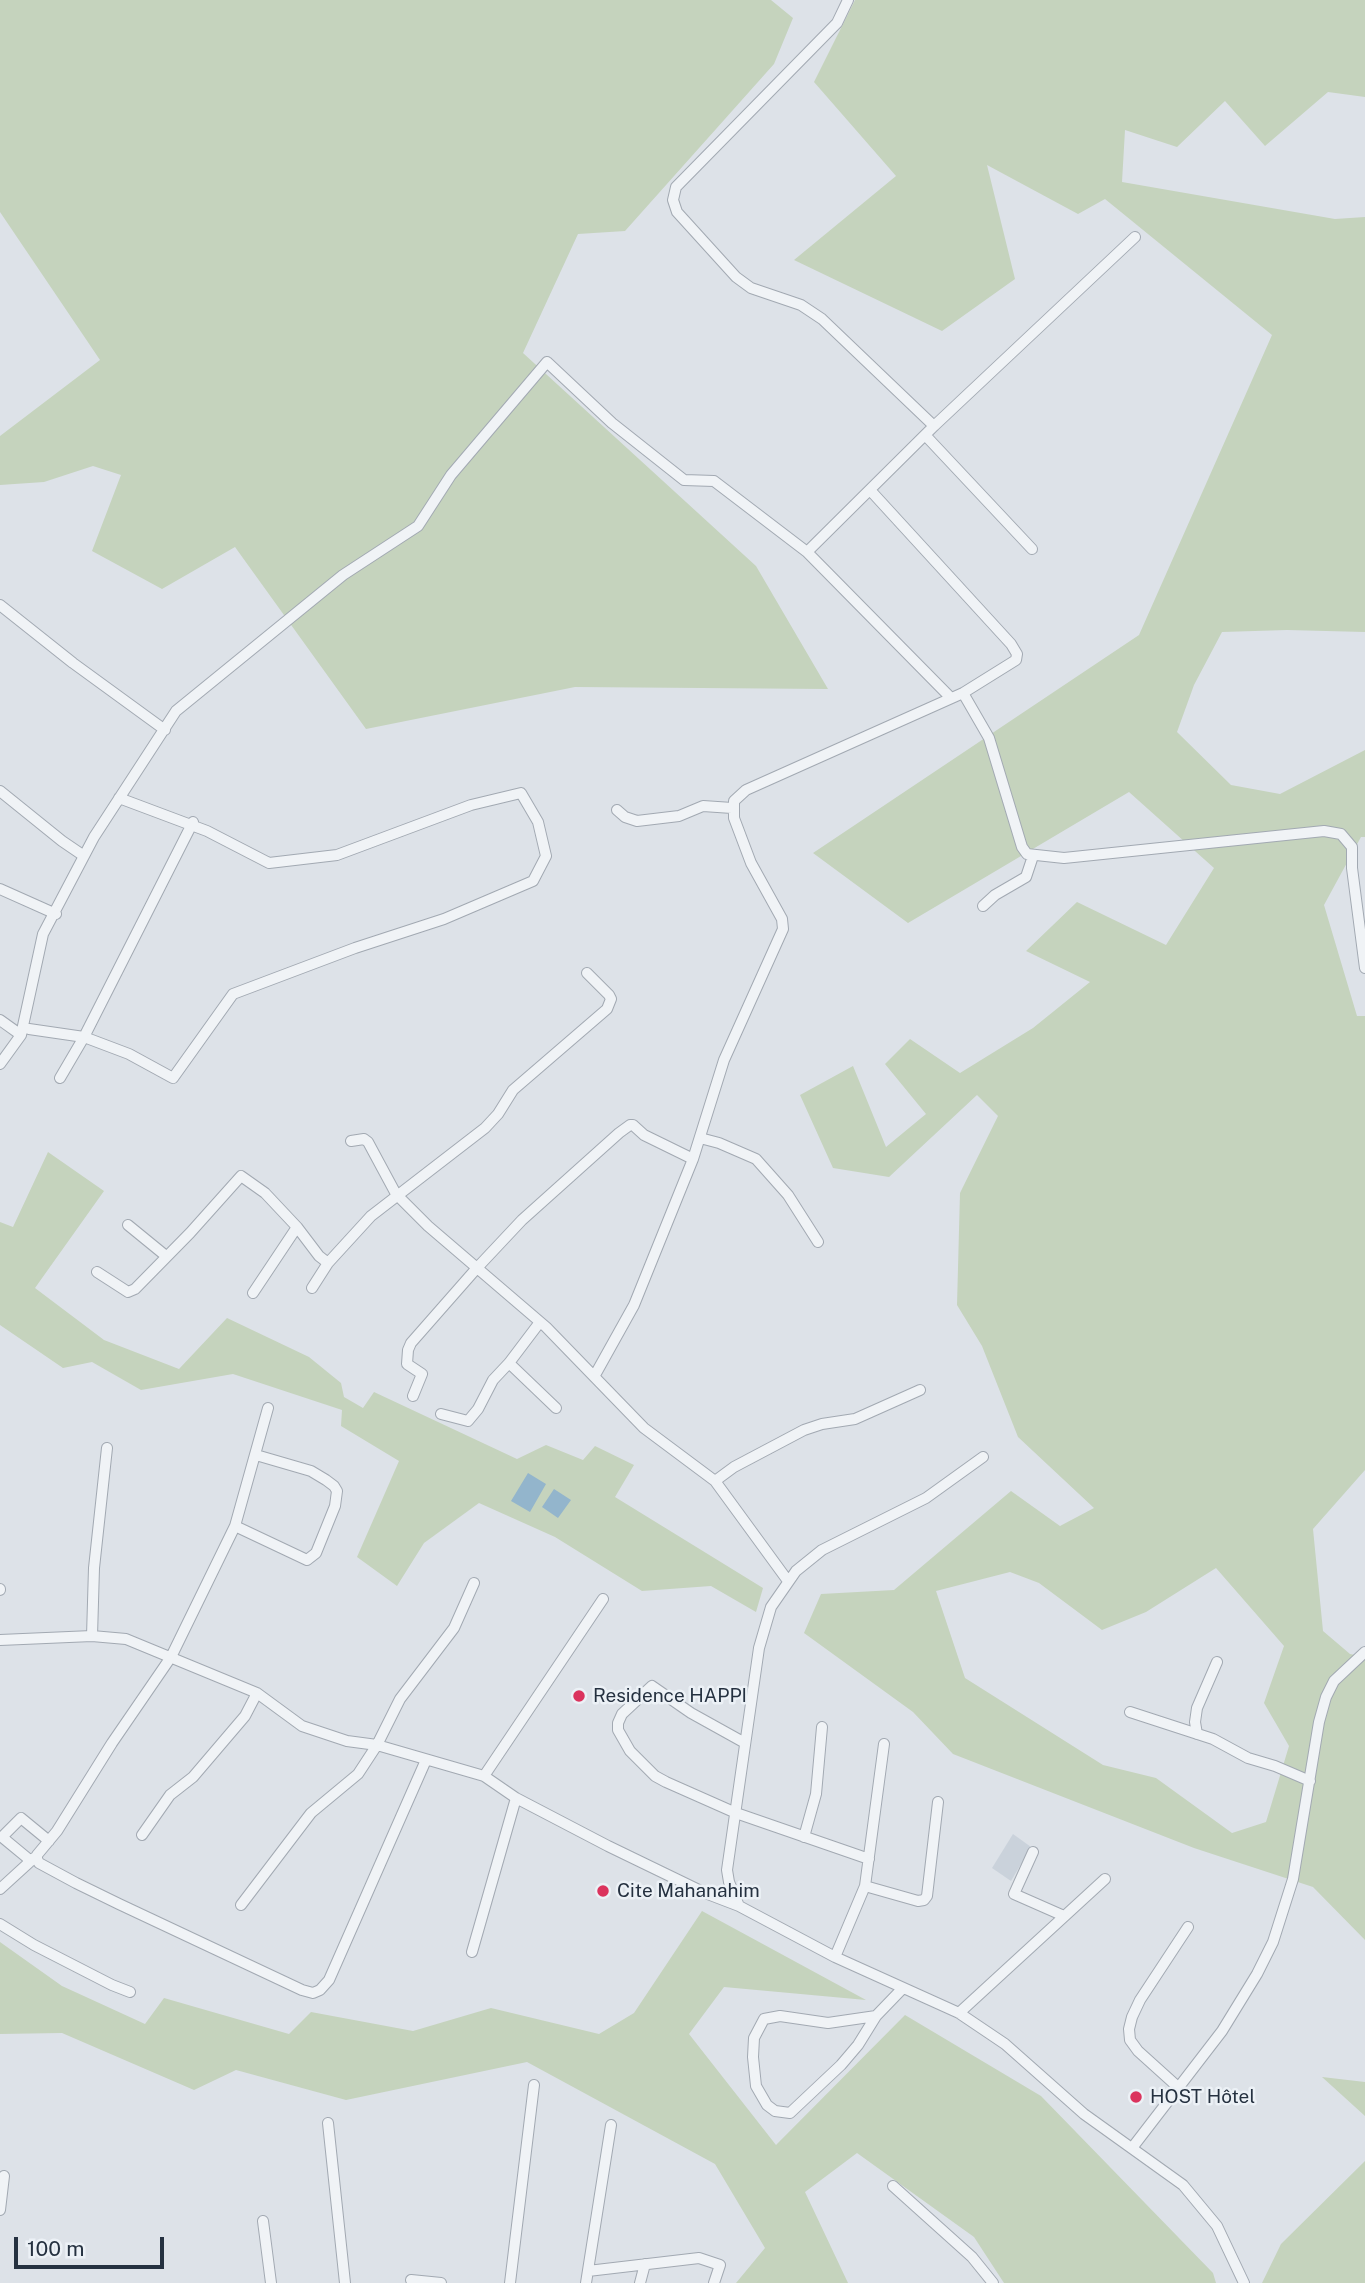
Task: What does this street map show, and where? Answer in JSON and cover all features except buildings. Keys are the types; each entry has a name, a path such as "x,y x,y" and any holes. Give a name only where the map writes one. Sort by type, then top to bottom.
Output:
{"street":[{"path":"848,0 837,23 676,187 673,200 677,212 736,277 751,288 801,305 822,319 934,426"},
{"path":"807,552 934,426 1135,237"},
{"path":"0,1064 25,1032 43,934 84,856 176,711 343,575 418,526 451,475 547,362 612,423 684,480 714,481 807,552 951,698"},
{"path":"925,435 1032,548"},
{"path":"595,1375 634,1305 693,1159 723,1060 783,924 751,863 734,818 734,801 746,790 963,692 1016,660 1017,654 870,490"},
{"path":"0,605 164,730"},
{"path":"963,692 989,738 1022,847 1027,854 1064,858 1324,831 1341,834 1352,847 1352,868 1365,968"},
{"path":"0,791 84,856"},
{"path":"0,1020 25,1032 84,1037 129,1054 173,1078 210,1030 233,994 355,948 444,919 533,881 546,856 538,822 521,793 471,805 337,855 269,863 192,824 119,798"},
{"path":"617,810 625,817 637,821 679,816 703,806 732,808"},
{"path":"60,1078 84,1037 192,824"},
{"path":"982,906 1026,877 1032,856"},
{"path":"0,889 55,914"},
{"path":"312,1288 328,1263 371,1216 396,1194 485,1128 498,1115 513,1090 607,1009 611,999 609,995 587,973"},
{"path":"413,1396 422,1374 407,1364 411,1343 476,1269 547,1197 630,1125 693,1159"},
{"path":"700,1138 757,1159 788,1195 818,1241"},
{"path":"351,1141 364,1139 371,1145 396,1194 428,1226 540,1322 645,1428 715,1481 788,1581"},
{"path":"97,1272 131,1292 241,1176 265,1193 328,1263"},
{"path":"128,1225 166,1256"},
{"path":"253,1293 297,1227"},
{"path":"441,1414 468,1421 478,1409 488,1387 540,1322"},
{"path":"509,1363 556,1408"},
{"path":"715,1481 734,1467 804,1430 855,1419 920,1390"},
{"path":"0,1889 49,1841 171,1657 235,1526 268,1408"},
{"path":"92,1636 94,1568 107,1448"},
{"path":"235,1526 307,1560 316,1553 335,1506 337,1491 326,1480 310,1471 256,1455"},
{"path":"739,1906 727,1870 764,1627 771,1607 796,1571 822,1550 926,1498 983,1457"},
{"path":"241,1905 311,1814 358,1774 377,1745 400,1699 454,1628 474,1583"},
{"path":"484,1776 603,1599"},
{"path":"0,1633 0,1640 92,1636 126,1639 257,1693 302,1726 347,1741 377,1745 484,1776 516,1798 608,1846 705,1893 739,1906 835,1957 959,2013 1004,2044 1063,2097 1168,2172 1195,2197 1217,2226 1236,2261 1244,2283"},
{"path":"1132,2148 1222,2031 1273,1942 1293,1880 1326,1697 1334,1681 1365,1652"},
{"path":"1197,1734 1197,1708 1217,1661"},
{"path":"745,1743 691,1713 652,1686 622,1714 618,1723 622,1740 655,1776 736,1813 869,1859"},
{"path":"142,1835 170,1795 193,1777 245,1716 257,1693"},
{"path":"1130,1712 1213,1739 1248,1758 1310,1781"},
{"path":"804,1837 816,1794 822,1727"},
{"path":"835,1957 865,1886 884,1744"},
{"path":"49,1841 21,1818 1,1837 39,1863 76,1883 313,1993 329,1980 426,1760"},
{"path":"472,1952 516,1798"},
{"path":"865,1886 918,1901 928,1896 938,1802"},
{"path":"1033,1852 1014,1894 1064,1916"},
{"path":"959,2013 1105,1879"},
{"path":"0,1924 34,1945 130,1992"},
{"path":"1179,2088 1138,2051 1130,2040 1129,2029 1140,2000 1188,1927"},
{"path":"876,2016 828,2023 780,2016 764,2018 754,2038 753,2057 756,2085 767,2105 775,2111 790,2113 841,2065 858,2045 876,2016 903,1988"},
{"path":"510,2283 534,2085"},
{"path":"328,2123 345,2283"},
{"path":"611,2125 587,2277 645,2264 699,2258 716,2262 721,2269 714,2283"},
{"path":"0,2210 4,2176"},
{"path":"894,2186 972,2257 993,2283"},
{"path":"263,2221 271,2283"},
{"path":"640,2283 645,2264"},
{"path":"411,2280 441,2283"}],"shaded area":[{"path":"1013,1834 1031,1847 1011,1881 992,1868"}],"green space":[{"path":"0,0 771,0 793,18 774,64 625,231 578,234 523,353 756,566 828,689 575,687 366,729 235,547 162,589 92,551 121,475 93,466 44,482 0,485 0,436 100,360 0,212"},
{"path":"855,0 1365,0 1365,97 1328,92 1265,146 1225,101 1177,147 1125,130 1122,182 1335,219 1365,217 1365,632 1222,632 1194,685 1177,732 1231,785 1280,794 1365,750 1365,837 1361,837 1324,905 1357,1016 1365,1016 1365,1470 1313,1529 1323,1631 1350,1654 1365,1657 1365,1940 1313,1887 1194,1848 953,1754 913,1712 804,1633 821,1594 894,1590 1011,1491 1060,1526 1094,1508 1018,1437 982,1346 957,1305 960,1193 998,1116 977,1095 889,1177 833,1168 800,1095 853,1066 886,1147 926,1114 885,1064 910,1039 960,1073 1033,1028 1090,982 1026,951 1077,902 1166,945 1214,868 1129,792 908,923 813,853 1139,635 1272,335 1105,199 1078,214 987,165 1015,279 942,331 794,260 896,176 814,82","holes":["1216,1568 1284,1646 1264,1703 1289,1746 1266,1822 1232,1833 1156,1778 1103,1765 965,1678 936,1591 1010,1572 1039,1583 1102,1630 1146,1612"]},
{"path":"48,1152 104,1191 35,1288 104,1340 179,1369 227,1318 309,1357 341,1383 344,1397 363,1408 374,1392 517,1459 546,1445 583,1460 595,1446 634,1465 615,1497 763,1588 756,1612 711,1586 642,1591 555,1537 479,1503 424,1543 397,1586 357,1557 399,1461 341,1426 342,1410 233,1374 141,1390 92,1362 63,1368 0,1325 0,1222 13,1227"},
{"path":"702,1911 866,2000 724,1987 689,2034 776,2145 905,2015 1041,2096 1213,2273 1216,2283 1004,2283 974,2237 857,2153 805,2192 848,2283 736,2283 765,2248 715,2164 527,2062 346,2100 236,2070 194,2090 62,2033 0,2034 0,1942 62,1986 145,2024 164,1998 289,2034 311,2012 413,2031 491,2008 599,2034 634,2013"},
{"path":"1322,2077 1365,2082 1365,2116"},
{"path":"1365,2161 1365,2283 1262,2283 1281,2244"}],"water":[{"path":"528,1473 546,1484 530,1512 511,1501"},
{"path":"554,1489 571,1500 558,1518 542,1507"}],"place":[{"name":"Residence HAPPI","path":"579,1696"},
{"name":"Cite Mahanahim","path":"603,1891"},
{"name":"HOST Hôtel","path":"1136,2097"}]}
